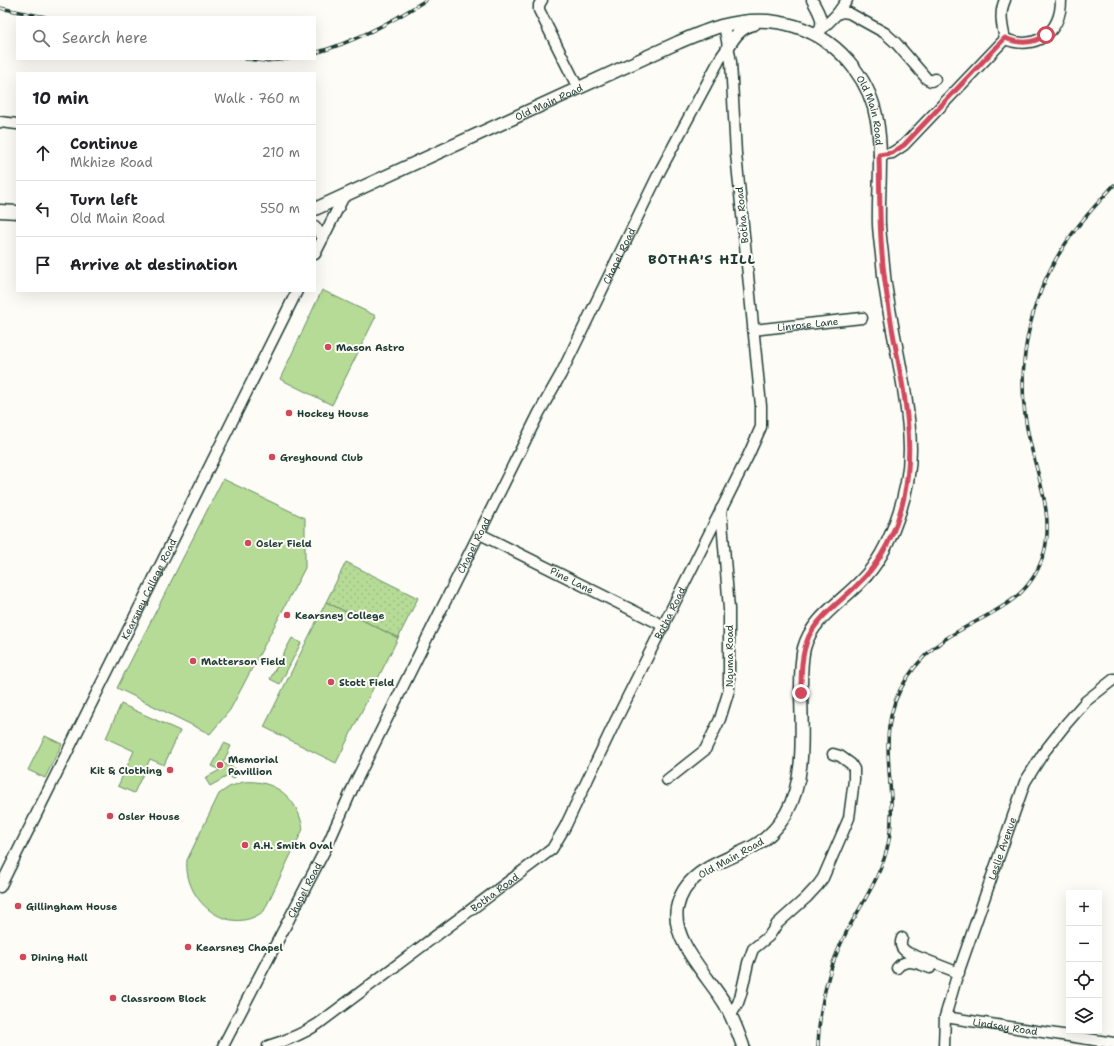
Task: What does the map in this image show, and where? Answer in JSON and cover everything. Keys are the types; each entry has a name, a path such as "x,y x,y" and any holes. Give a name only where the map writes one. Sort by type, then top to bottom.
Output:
{"main road":[{"name":"Old Main Road","path":"316,209 578,88 708,30 724,25 745,21 771,20 798,27 826,41 848,60 865,85 871,98 877,120 879,137 879,227 885,281 895,344 903,381 908,427 909,464 904,498 881,556 864,578 821,619 813,629 805,646 801,682 801,742 799,773 796,791 785,816 767,837 756,845 722,860 700,873 688,884 680,900 677,918 681,938 731,1015 743,1046"},
{"path":"728,47 737,33 742,29 750,25 771,20"},
{"path":"0,210 16,212"}],"street":[{"path":"542,0 539,5 540,10 578,88"},
{"path":"812,0 821,19 820,30 816,35"},
{"path":"816,35 837,14 847,0"},
{"path":"1005,0 1003,4 1002,26 1005,38 1015,43 1026,43 1040,39 1052,30 1060,16 1061,0"},
{"path":"837,14 842,12 849,13 884,33 896,43 927,80 931,81 935,79"},
{"name":"Botha Road","path":"268,1046 284,1041 311,1029 552,848 565,827 615,722 664,626 761,427 761,406 736,154 731,62 724,25"},
{"path":"879,155 892,153 904,145 1005,38"},
{"name":"Chapel Road","path":"223,1046 327,846 354,785 539,413 561,374 660,172 721,57 728,47"},
{"path":"0,122 16,124"},
{"path":"316,252 344,196"},
{"path":"316,228 323,238"},
{"name":"Kearsney College Road","path":"0,887 297,292"},
{"name":"Linrose Lane","path":"753,330 862,318"},
{"name":"Nquma Road","path":"667,780 706,750 720,719 729,690 729,609 721,509"},
{"name":"Pine Lane","path":"480,534 664,626"},
{"name":"Leslie Avenue","path":"944,1046 945,1017 957,976 1025,782 1044,752 1066,724 1097,691 1114,678"},
{"path":"731,1015 738,1003 753,949 769,936 777,924 818,886 850,818 854,769 847,761 834,754"},
{"path":"902,938 901,946 903,950 957,976"},
{"path":"897,968 900,964 910,962 957,976"},
{"name":"Lindsay Road","path":"945,1017 1114,1043"}],"green space":[{"name":"Mason Astro","path":"322,290 376,316 332,405 280,379"},
{"path":"223,479 305,518 305,568 230,710 210,734 117,688"},
{"path":"346,562 418,598 398,638 326,602"},
{"name":"Stott Field","path":"326,602 398,638 336,763 264,727"},
{"path":"292,638 301,643 280,684 270,679"},
{"path":"121,704 180,731 164,765 150,759 134,793 118,786 134,751 106,738"},
{"path":"45,736 62,744 45,778 28,770"},
{"name":"Memorial Pavillion","path":"224,743 231,746 223,763 238,770 234,779 228,776 210,786 205,778 220,770 212,766"},
{"name":"A.H. Smith Oval","path":"243,782 265,784 275,787 283,793 296,808 303,829 264,911 250,918 236,920 223,918 210,911 200,901 192,889 188,875 187,860 219,794 229,787"}],"railway":[{"path":"316,53 372,31 426,0"},
{"path":"0,8 40,16"},
{"path":"256,60 276,60"},
{"path":"818,1046 820,1015 830,971 841,943 878,875 889,840 891,798 888,738 890,718 896,698 911,672 933,648 959,631 989,615 1016,597 1028,585 1037,571 1044,553 1047,539 1046,511 1025,416 1023,389 1024,362 1028,335 1034,309 1056,260 1080,223 1114,185"}],"place":[{"name":"Mason Astro","path":"328,347"},
{"name":"Hockey House","path":"289,413"},
{"name":"Greyhound Club","path":"272,457"},
{"name":"Osler Field","path":"248,543"},
{"name":"Kearsney College","path":"287,615"},
{"name":"Matterson Field","path":"193,661"},
{"name":"Stott Field","path":"331,682"},
{"name":"Memorial Pavillion","path":"220,765"},
{"name":"Kit & Clothing","path":"170,770"},
{"name":"Osler House","path":"110,816"},
{"name":"A.H. Smith Oval","path":"245,845"},
{"name":"Gillingham House","path":"18,906"},
{"name":"Kearsney Chapel","path":"188,947"},
{"name":"Dining Hall","path":"23,957"},
{"name":"Classroom Block","path":"113,998"}],"district":[{"name":"BOTHA'S HILL","path":"702,259"}],"route":[{"path":"801,693 803,654 808,637 821,619 875,566 883,553 904,498 909,464 910,448 903,381 895,344 885,281 879,227 879,155 892,153 912,138 1005,38 1015,43 1026,43 1040,39 1046,35"}]}
